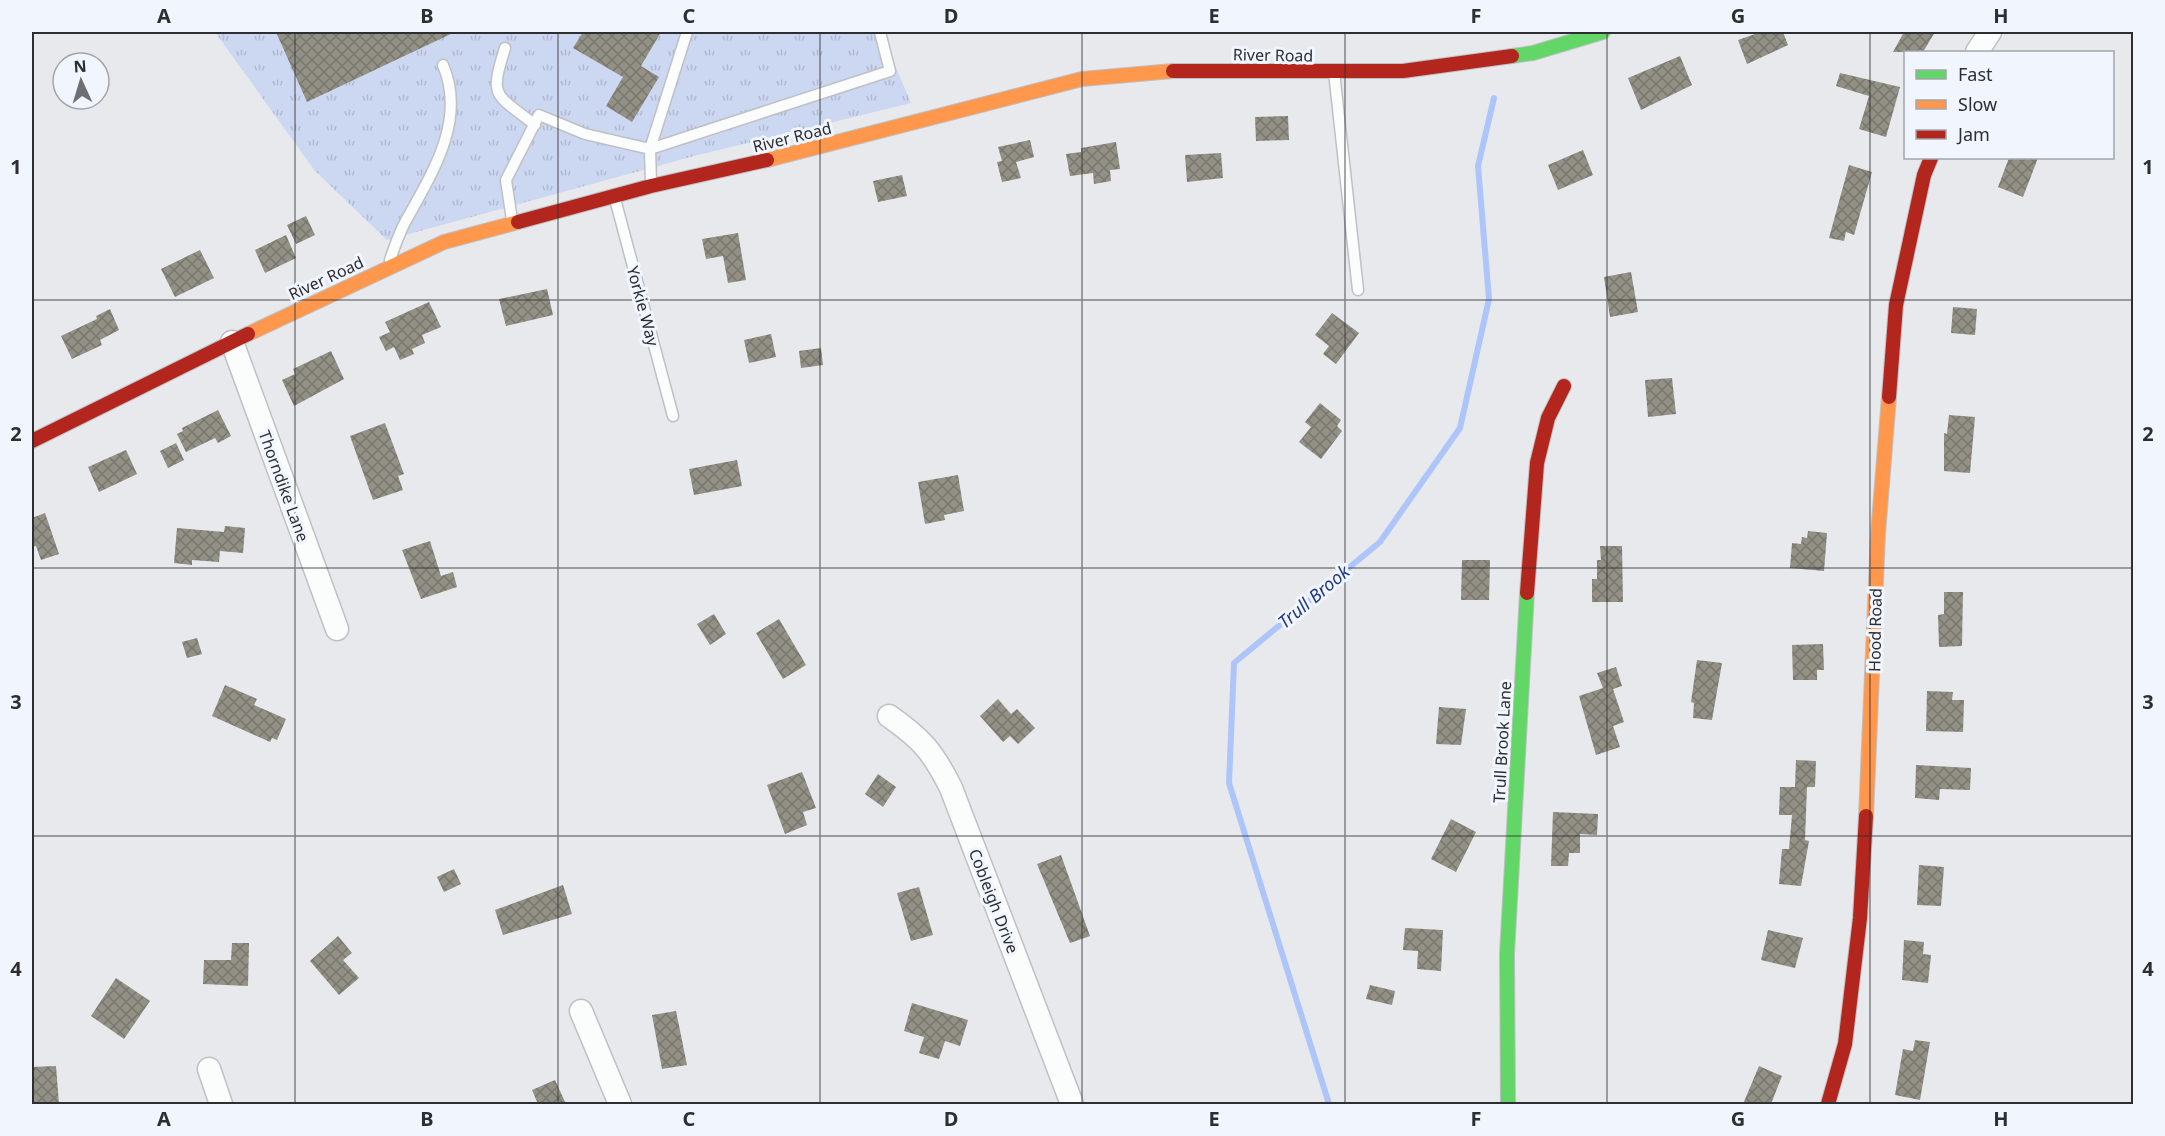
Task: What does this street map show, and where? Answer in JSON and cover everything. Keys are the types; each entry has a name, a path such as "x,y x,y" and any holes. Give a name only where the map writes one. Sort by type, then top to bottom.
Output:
{"street":[{"name":"River Road","path":"32,441 232,342 444,242 651,186 783,157 1082,79 1160,71 1403,71 1493,60 1571,43 1603,32"},
{"path":"1978,51 1990,32"},
{"name":"Hood Road","path":"1828,1104 1845,1044 1860,918 1874,674 1878,534 1896,305 1924,175 1931,159"},
{"name":"Thorndike Lane","path":"232,342 337,629"},
{"name":"Trull Brook Lane","path":"1508,1104 1507,954 1525,617 1537,463 1548,418 1564,386"},
{"name":"Cobleigh Drive","path":"889,716 916,736 935,757 951,788 1072,1104"},
{"path":"581,1011 620,1104"},
{"path":"209,1069 221,1104"}],"lane":[{"path":"651,186 650,149 687,32"},
{"path":"512,223 506,180 539,115 585,134 650,149 890,71 880,32"},
{"path":"505,48 494,82 499,97 535,125"},
{"path":"386,268 406,219 436,169 448,129 453,105 443,64"},
{"path":"1334,72 1358,290"},
{"name":"Yorkie Way","path":"614,196 673,416"}],"green space":[{"path":"215,32 881,32 911,103 698,155 387,240 315,171"}],"building":[{"path":"276,32 455,32 307,102"},
{"path":"583,32 661,32 641,66 659,77 632,122 606,106 623,77 573,48"},
{"path":"1761,32 1783,32 1788,45 1747,64 1738,40"},
{"path":"1904,32 1935,32 1924,51 1893,52"},
{"path":"1680,56 1692,85 1641,110 1628,78"},
{"path":"1840,73 1900,87 1886,137 1859,129 1869,96 1836,86"},
{"path":"1288,116 1289,140 1256,141 1255,117"},
{"path":"1030,140 1034,157 1016,162 1021,178 1002,182 997,162 1002,161 998,147"},
{"path":"1116,142 1120,169 1110,170 1111,181 1094,184 1093,173 1070,176 1066,154 1081,152 1081,148"},
{"path":"1583,150 1593,175 1558,190 1548,165"},
{"path":"1221,153 1223,178 1187,182 1185,155"},
{"path":"2009,159 2038,159 2023,197 1998,187"},
{"path":"1849,165 1872,172 1854,235 1846,232 1844,241 1829,238"},
{"path":"902,175 907,196 878,202 873,181"},
{"path":"306,216 315,235 296,244 287,225"},
{"path":"738,233 746,280 728,283 723,256 706,259 702,239"},
{"path":"286,235 296,258 265,273 255,250"},
{"path":"200,250 214,278 175,297 161,269"},
{"path":"1631,272 1638,312 1610,317 1604,277"},
{"path":"547,289 553,315 506,326 499,299"},
{"path":"429,302 441,327 422,335 425,343 412,349 414,354 400,360 394,347 386,351 379,337 390,332 385,322"},
{"path":"1953,307 1977,309 1975,335 1951,333"},
{"path":"110,309 119,330 100,340 102,345 72,359 61,336 97,319 96,316"},
{"path":"1332,313 1359,333 1336,364 1323,354 1329,346 1315,335"},
{"path":"771,334 776,357 749,363 744,340"},
{"path":"821,348 823,365 801,368 799,351"},
{"path":"331,351 344,379 294,406 282,380 295,374 293,369"},
{"path":"1672,378 1676,414 1648,417 1645,380"},
{"path":"1320,403 1341,420 1337,426 1342,431 1321,459 1299,442 1311,427 1305,422"},
{"path":"218,410 231,436 218,443 215,438 186,452 177,434 183,431 182,428"},
{"path":"1949,415 1975,417 1970,473 1944,471 1944,433 1947,434"},
{"path":"385,423 404,474 398,476 403,490 373,500 350,436"},
{"path":"176,443 184,460 168,468 160,451"},
{"path":"126,450 137,474 99,492 88,467"},
{"path":"737,460 742,486 694,495 689,469"},
{"path":"958,475 964,511 944,515 945,520 925,524 918,482"},
{"path":"45,513 59,554 41,560 36,546 32,547 32,518"},
{"path":"225,526 245,528 243,553 220,551 219,562 192,560 192,565 174,563 177,528 224,532"},
{"path":"1808,531 1827,533 1824,571 1790,568 1792,543 1801,544 1802,537 1807,538"},
{"path":"430,541 441,576 453,572 457,587 421,599 402,550"},
{"path":"1600,546 1622,546 1623,602 1592,602 1592,579 1597,579 1597,560 1601,560"},
{"path":"1462,560 1490,560 1489,600 1461,600"},
{"path":"1944,592 1963,592 1962,646 1939,647 1938,615 1944,614"},
{"path":"714,614 726,634 710,645 697,624"},
{"path":"779,619 806,665 783,679 756,633"},
{"path":"197,638 202,654 187,658 182,642"},
{"path":"1823,644 1824,670 1817,670 1817,680 1793,680 1792,645"},
{"path":"1697,660 1722,663 1712,720 1693,718 1694,703 1691,702"},
{"path":"1616,667 1622,686 1613,689 1624,722 1613,726 1620,747 1596,755 1579,696 1603,688 1597,673"},
{"path":"225,685 257,699 254,705 286,719 277,740 272,738 270,742 212,716"},
{"path":"1927,691 1953,692 1952,700 1964,700 1963,732 1926,731"},
{"path":"998,699 1011,714 1017,709 1035,728 1018,744 1010,736 1003,742 980,716"},
{"path":"1439,707 1466,709 1461,745 1436,744"},
{"path":"1796,760 1816,761 1815,787 1807,787 1805,840 1809,841 1801,886 1779,884 1782,849 1789,849 1792,815 1779,815 1780,787 1795,787"},
{"path":"1916,765 1971,768 1970,790 1940,789 1939,800 1915,798"},
{"path":"802,772 816,808 803,812 807,825 785,834 767,785"},
{"path":"878,774 896,787 883,807 865,794"},
{"path":"1553,812 1598,814 1597,835 1580,834 1580,853 1569,853 1568,866 1551,866"},
{"path":"1451,819 1476,832 1456,872 1431,859"},
{"path":"1061,855 1090,936 1070,943 1037,864"},
{"path":"1919,865 1944,867 1941,906 1917,905"},
{"path":"454,869 461,884 444,892 437,877"},
{"path":"563,885 572,914 503,935 495,910"},
{"path":"919,887 933,935 911,941 897,893"},
{"path":"1405,928 1443,930 1441,971 1417,969 1418,951 1403,950"},
{"path":"1768,930 1803,938 1795,968 1761,960"},
{"path":"338,936 352,953 343,960 359,978 339,995 310,961"},
{"path":"1904,940 1924,942 1923,954 1931,955 1928,983 1902,980"},
{"path":"232,943 249,943 248,986 203,984 204,960 231,960"},
{"path":"116,978 150,1001 124,1039 91,1016"},
{"path":"1370,985 1395,991 1392,1005 1366,999"},
{"path":"912,1003 968,1020 960,1046 945,1041 939,1059 919,1053 924,1037 904,1031"},
{"path":"676,1011 687,1065 662,1069 652,1015"},
{"path":"1915,1040 1930,1042 1920,1100 1895,1095 1903,1049 1913,1051"},
{"path":"56,1066 59,1104 34,1104 32,1067"},
{"path":"1759,1066 1782,1076 1771,1104 1743,1104"},
{"path":"555,1080 566,1104 538,1104 532,1090"}],"waterway":[{"name":"Trull Brook","path":"1329,1104 1229,783 1234,663 1380,542 1460,428 1489,299 1478,166 1494,98"}],"traffic: fast":[{"path":"1512,56 1533,53 1603,32"},
{"path":"1508,1104 1507,954 1527,593"}],"traffic: slow":[{"path":"767,160 1082,79 1173,71"},
{"path":"248,334 444,242 518,222"},
{"path":"1866,816 1878,534 1889,397"}],"traffic: jam":[{"path":"1173,71 1403,71 1512,56"},
{"path":"1889,397 1896,305 1924,175 1931,159"},
{"path":"518,222 651,186 767,160"},
{"path":"32,441 248,334"},
{"path":"1527,593 1537,463 1548,418 1564,386"},
{"path":"1828,1104 1845,1044 1860,918 1866,816"}]}
